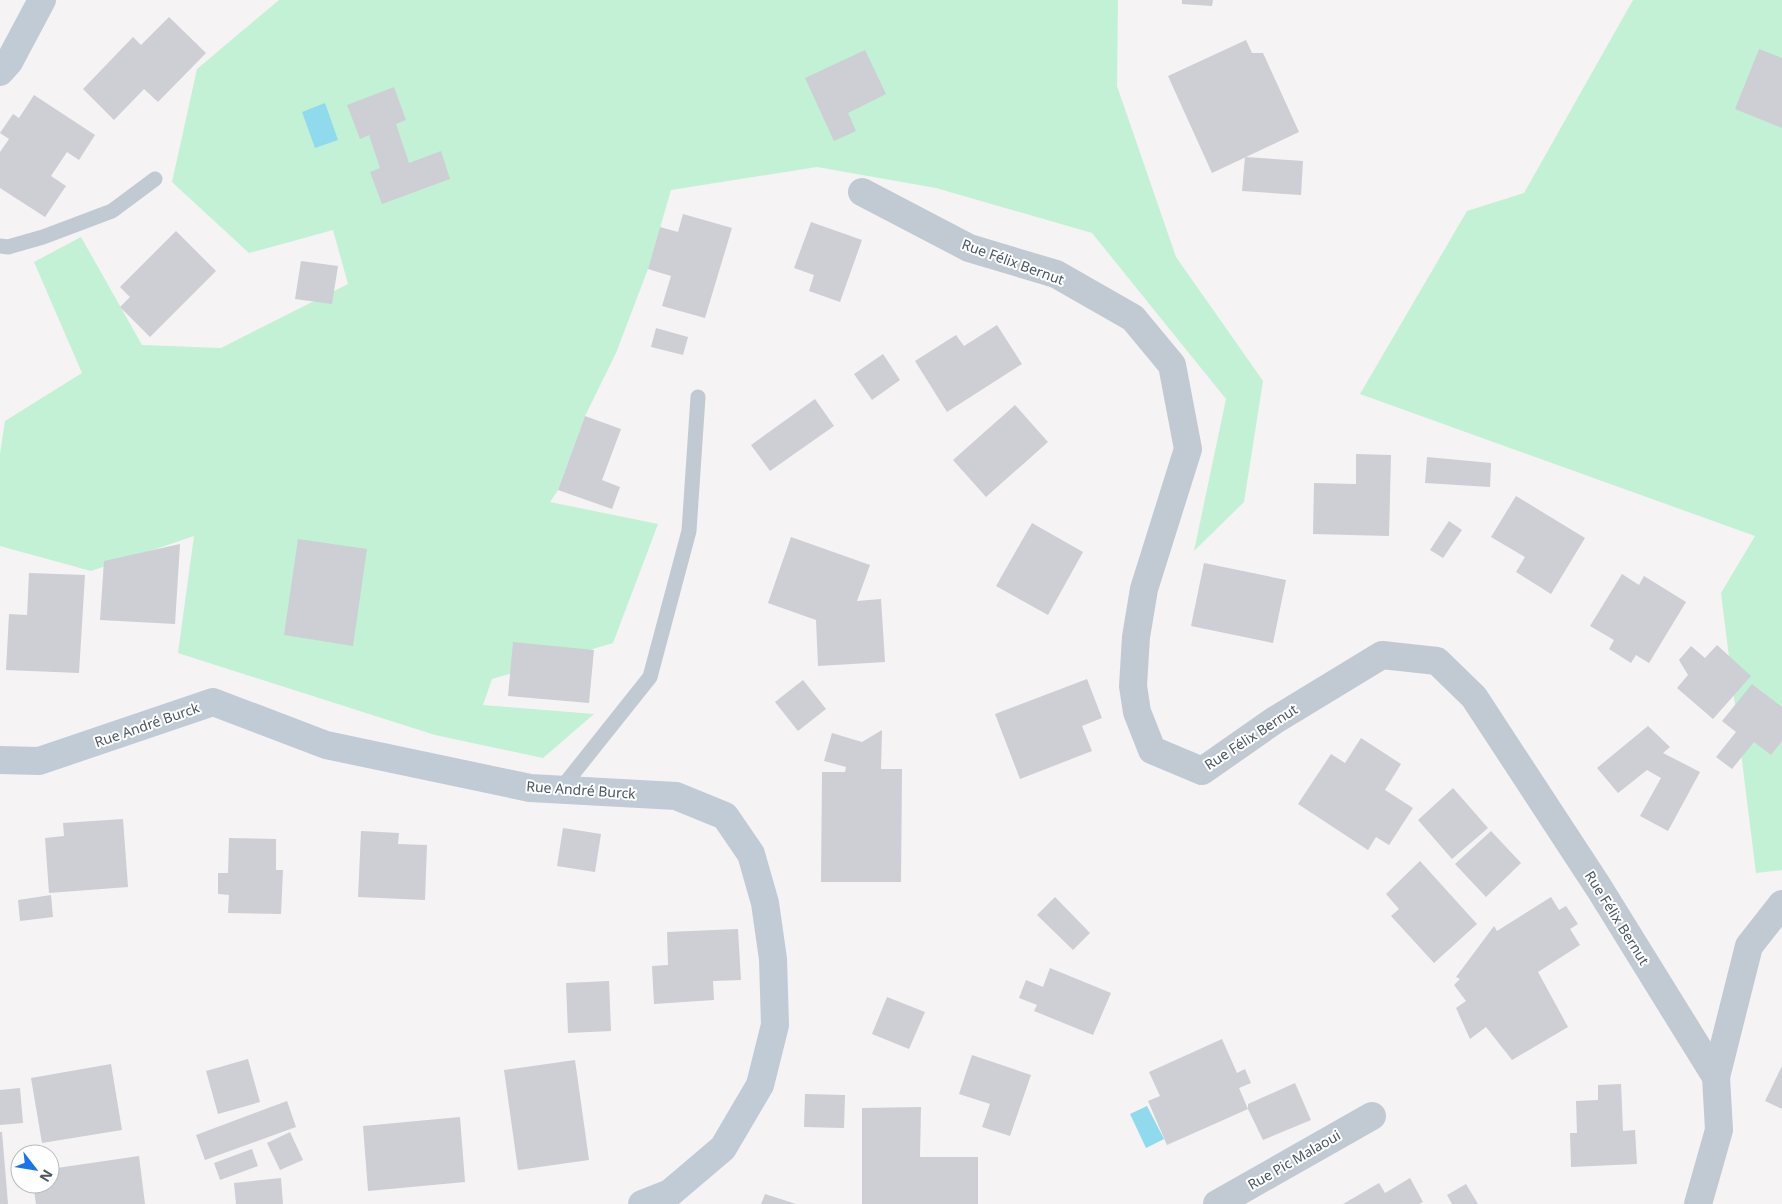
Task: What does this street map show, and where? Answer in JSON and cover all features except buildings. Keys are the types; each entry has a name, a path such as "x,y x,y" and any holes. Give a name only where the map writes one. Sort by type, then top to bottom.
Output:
{"street":[{"path":"0,72 9,62 42,0"},
{"name":"Rue Félix Bernut","path":"862,192 969,248 1056,274 1133,318 1172,365 1188,448 1144,588 1136,637 1132,686 1137,712 1152,750 1202,771 1275,720 1382,655 1437,661 1474,697 1599,888 1716,1077 1719,1130 1698,1204"},
{"name":"Rue André Burck","path":"0,760 39,761 212,702 326,745 530,788 676,796 725,816 751,854 765,903 773,959 775,1024 760,1084 723,1148 670,1193 642,1204"},
{"path":"1716,1077 1749,946 1782,904"},
{"name":"Rue Pic Malaoui","path":"1217,1204 1372,1116"}],"lane":[{"path":"0,246 8,247 112,211 155,179"},
{"path":"560,790 650,678 689,531 698,397"}],"green space":[{"path":"279,0 1118,0 1117,86 1176,257 1263,381 1244,502 1194,551 1226,399 1092,233 936,188 817,167 671,190 648,269 616,353 585,416 558,490 550,502 658,524 613,643 492,679 483,705 594,714 543,758 435,735 178,653 194,536 91,571 0,546 0,454 5,421 82,373 34,262 81,237 142,345 221,348 348,284 333,230 249,253 172,182 197,69"},
{"path":"1633,0 1782,0 1782,870 1756,873 1721,593 1755,536 1360,394 1467,211 1524,193"}],"water":[{"path":"325,103 338,140 315,148 302,112"},
{"path":"1147,1106 1164,1139 1146,1148 1130,1114"}]}
